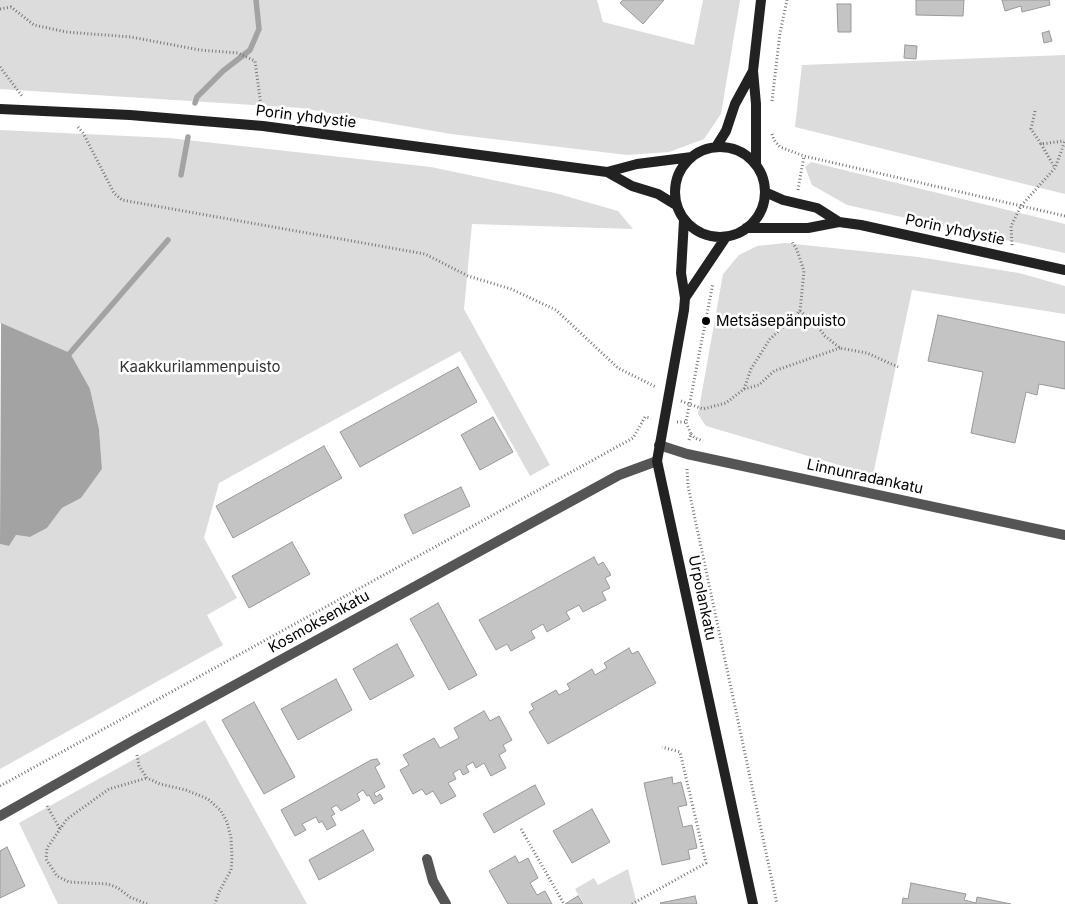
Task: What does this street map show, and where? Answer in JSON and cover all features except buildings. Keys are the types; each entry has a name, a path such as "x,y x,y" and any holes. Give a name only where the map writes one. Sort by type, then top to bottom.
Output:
{"main road":[{"path":"756,165 756,104 753,71 761,0"},
{"path":"716,147 726,131 735,104 753,71"},
{"name":"Porin yhdystie","path":"0,109 130,115 263,126 608,172 632,186 658,194 676,205"},
{"path":"716,147 730,148 739,152 756,165 762,178 765,192 757,217 746,228 726,237 702,234 684,220 676,205 675,188 677,177 683,165 703,150 716,147"},
{"name":"Porin yhdystie","path":"608,172 637,164 692,157"},
{"name":"Porin yhdystie","path":"765,192 783,200 817,208 839,222 1065,270"},
{"name":"Urpolankatu","path":"684,220 681,273 685,298 684,310 657,461 753,904"},
{"name":"Porin yhdystie","path":"746,228 808,228 839,222"},
{"name":"Urpolankatu","path":"685,298 726,237"}],"street":[{"name":"Linnunradankatu","path":"659,445 687,454 1065,535"},
{"name":"Kosmoksenkatu","path":"0,816 136,738 619,475 657,461"},
{"path":"427,859 433,881 446,904"}],"path":[{"path":"772,102 780,33 787,0"},
{"path":"0,9 11,7 34,26 66,32 131,37 200,50 238,53 255,61 263,126"},
{"path":"0,67 15,89 35,110"},
{"path":"1035,111 1031,129 1055,168"},
{"path":"64,112 84,133 114,193 122,200 425,254 468,276 510,289 556,310 618,368 689,405 703,409 726,403 744,389 758,385 774,371 840,348"},
{"path":"770,130 774,140 780,147 804,156 1065,216"},
{"path":"1013,258 1012,226 1021,206 1055,168 1065,141 1041,144"},
{"path":"744,389 751,369 770,339 800,311 804,271 798,250 789,238"},
{"path":"715,273 686,422 691,434 687,454 688,486 776,904"},
{"path":"800,311 840,348 868,353 898,367"},
{"path":"0,786 633,438 646,417 686,422"},
{"path":"136,738 136,752 140,766 147,778 208,799 221,811 227,822 231,838 232,858 230,870 215,904"},
{"path":"632,904 706,863 680,752 662,747"},
{"path":"147,778 110,789 67,819 47,848 46,859 57,876 69,882 108,884 118,888 130,897 147,904"},
{"path":"40,793 60,829"},
{"path":"521,829 564,904"}],"green space":[{"path":"0,0 597,0 603,22 694,45 703,0 740,0 721,114 704,139 669,152 627,155 451,134 301,108 0,89"},
{"path":"1065,55 1065,194 795,127 802,65"},
{"name":"Kaakkurilammenpuisto","path":"0,130 169,138 431,167 555,193 618,211 633,229 472,224 464,309 550,465 530,476 460,351 219,483 204,538 237,598 207,615 223,645 0,769 0,544 9,546 16,535 30,537 47,528 62,508 81,498 102,469 99,429 90,389 0,324"},
{"path":"811,162 1065,224 1065,253 847,205 812,185 805,167"},
{"path":"785,243 918,257 1019,273 1065,286 1065,314 912,290 873,475 706,426 698,414 723,274 739,255 757,246"},
{"path":"205,720 307,904 58,904 19,823"},
{"path":"628,869 637,904 584,904 575,889 594,878 598,885"}],"shaded area":[{"path":"1,323 70,353 90,389 99,429 102,469 81,498 62,508 47,528 30,537 16,535 9,546 0,544"}],"waterway":[{"path":"195,103 197,97 223,71 250,50 259,29 256,0"},
{"path":"181,175 188,137"},
{"path":"70,353 168,240"}],"place":[{"name":"Metsäsepänpuisto","path":"706,321"}]}
